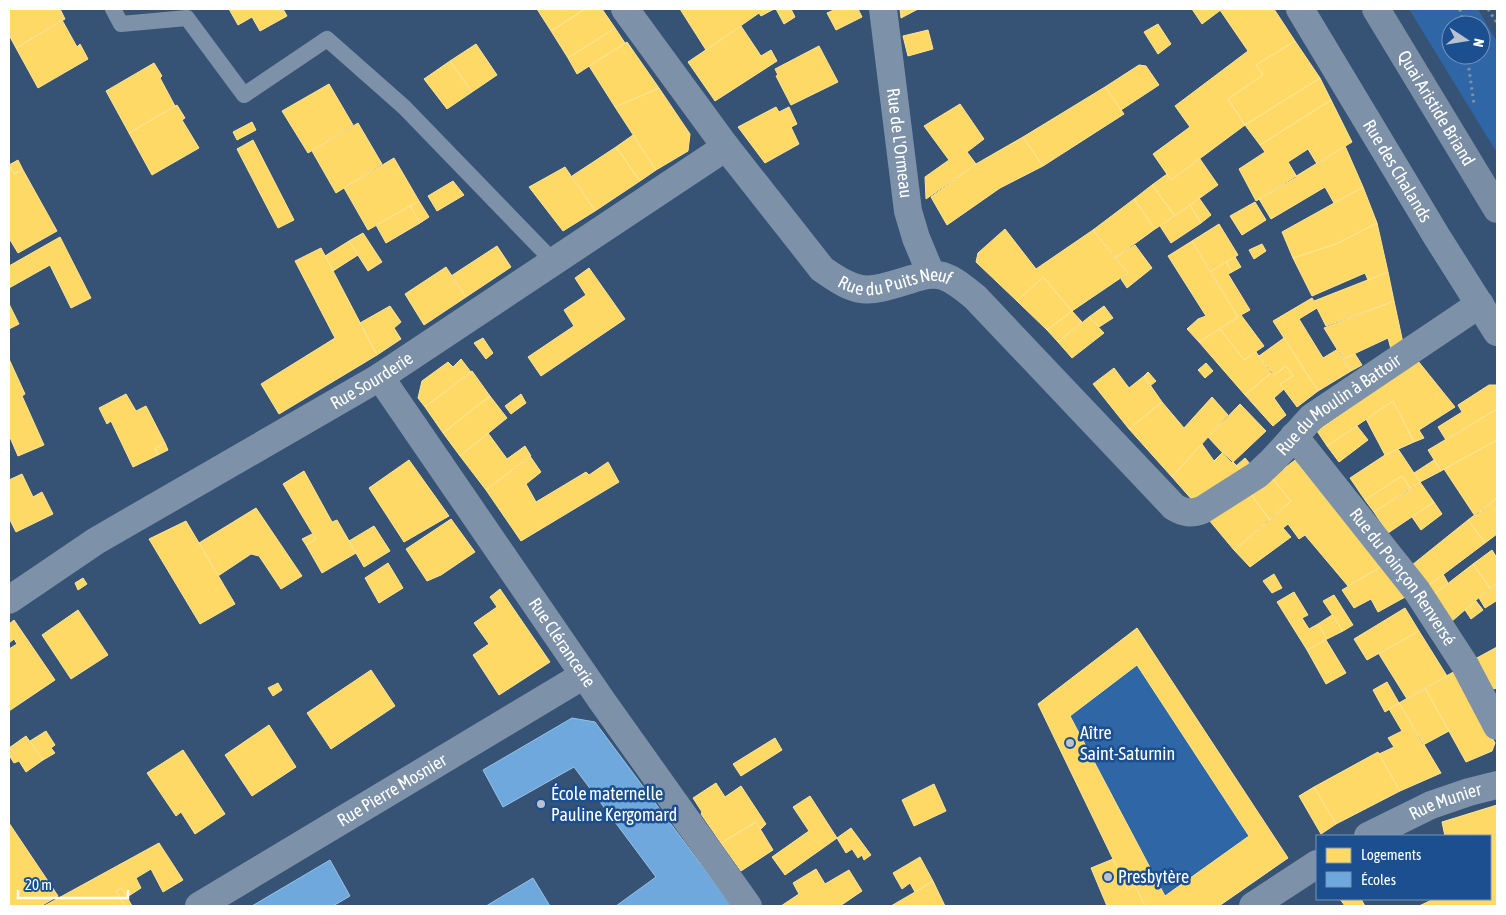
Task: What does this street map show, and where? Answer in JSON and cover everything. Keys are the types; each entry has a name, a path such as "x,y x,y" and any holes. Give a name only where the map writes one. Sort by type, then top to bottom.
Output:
{"main road":[{"name":"Quai Aristide Briand","path":"1376,9 1497,209"}],"street":[{"name":"Rue du Puits Neuf","path":"625,9 726,147 822,269 838,282 856,289 874,290 931,274 952,280 975,297 1174,507 1187,513 1202,510"},
{"name":"Rue de L'Ormeau","path":"883,9 908,211 916,238 931,274"},
{"name":"Rue des Chalands","path":"1300,9 1437,237 1497,332"},
{"name":"Rue Sourderie","path":"9,600 96,541 380,377 726,147"},
{"name":"Rue du Moulin à Battoir","path":"1202,510 1257,474 1272,461 1312,418 1480,304"},
{"name":"Rue Clérancerie","path":"380,377 584,675 748,906"},
{"name":"Rue du Poinçon Renversé","path":"1294,436 1416,591 1465,665 1497,726"},
{"name":"Rue Pierre Mosnier","path":"199,906 584,675"},
{"name":"Rue Munier","path":"1370,835 1431,805 1497,785"},
{"path":"1253,906 1316,865"}],"lane":[{"path":"113,9 121,24 187,18 244,95 327,39 404,107 554,262"}],"path":[{"path":"1488,9 1497,23"}],"shaded area":[{"path":"1409,9 1478,9 1481,15 1441,15 1441,61"},
{"path":"1491,32 1497,42 1497,153 1443,65 1491,65"},
{"path":"1137,665 1249,836 1165,896 1070,716"}],"building: Logements":[{"path":"9,9 60,9 65,19 16,48 9,35"},
{"path":"229,9 283,9 287,16 260,31 252,17 238,25"},
{"path":"537,9 585,9 551,31"},
{"path":"585,9 602,9 615,28 568,58 551,31"},
{"path":"680,9 774,9 761,16 759,13 706,50"},
{"path":"776,9 791,9 795,17 784,24"},
{"path":"836,9 858,9 862,17 836,30 827,13"},
{"path":"900,9 918,9 901,18"},
{"path":"1192,9 1222,9 1202,24"},
{"path":"1274,9 1295,41 1256,65 1263,75 1228,99 1245,125 1171,180 1153,154 1190,127 1175,106 1248,51 1220,10"},
{"path":"62,20 77,47 80,44 88,59 38,88 16,48"},
{"path":"1158,24 1171,44 1158,54 1144,32"},
{"path":"741,26 761,56 771,50 777,61 715,101 688,62"},
{"path":"615,28 625,43 577,74 568,58"},
{"path":"928,30 933,49 908,56 903,36"},
{"path":"1295,41 1320,78 1245,125 1228,99 1263,75 1256,65"},
{"path":"627,42 659,88 615,107 589,66"},
{"path":"476,44 497,75 472,92 450,61"},
{"path":"819,46 838,82 791,105 776,76 778,75 775,69"},
{"path":"450,61 472,92 447,109 424,79"},
{"path":"154,63 175,106 129,133 106,91"},
{"path":"1139,65 1146,66 1159,85 1121,110 1105,87"},
{"path":"1320,78 1331,100 1260,145 1245,125"},
{"path":"329,84 353,125 308,153 282,111"},
{"path":"1105,87 1124,114 1043,166 1023,137"},
{"path":"659,88 690,134 688,151 656,170 615,107"},
{"path":"1331,100 1352,142 1317,164 1308,149 1288,162 1297,177 1256,201 1239,169 1265,152 1260,145"},
{"path":"960,104 984,139 967,152 976,164 926,199 925,177 949,160 924,126"},
{"path":"177,105 185,118 182,120 199,148 152,175 129,133"},
{"path":"776,107 779,112 789,107 797,124 791,127 799,144 765,163 738,127"},
{"path":"252,122 256,130 237,140 233,132"},
{"path":"358,123 382,164 336,193 312,151"},
{"path":"633,135 656,170 640,181 616,147"},
{"path":"1023,137 1043,166 1000,188 947,225 931,197 976,164"},
{"path":"253,140 294,220 278,228 237,149"},
{"path":"1345,146 1363,187 1334,203 1325,187 1271,219 1259,199"},
{"path":"616,147 640,181 595,211 572,176"},
{"path":"394,158 419,201 368,230 344,188"},
{"path":"1200,159 1218,185 1175,216 1152,185 1167,174 1171,180"},
{"path":"18,160 23,170 14,174 9,165"},
{"path":"9,165 14,174 23,170 57,231 18,253 9,238"},
{"path":"565,167 595,211 563,231 529,187"},
{"path":"453,181 464,195 437,211 428,196"},
{"path":"1152,185 1175,216 1155,229 1134,199"},
{"path":"1363,187 1377,223 1336,244 1293,258 1282,232"},
{"path":"1199,198 1211,215 1201,223 1190,205"},
{"path":"1134,199 1155,229 1115,258 1093,230"},
{"path":"419,201 429,217 420,223 410,206"},
{"path":"1255,202 1266,220 1242,235 1230,216"},
{"path":"1190,205 1201,223 1171,243 1160,226"},
{"path":"410,206 420,223 386,243 376,225"},
{"path":"1377,223 1388,272 1368,280 1365,273 1312,296 1293,258 1336,244"},
{"path":"1219,224 1238,255 1210,272 1192,241"},
{"path":"1005,229 1036,269 1093,230 1128,273 1072,311 1043,277 1017,301 976,262 978,253"},
{"path":"363,233 382,262 368,271 349,241"},
{"path":"60,237 91,298 71,308 50,265 9,288 9,266"},
{"path":"349,241 358,255 333,271 325,256"},
{"path":"1192,241 1238,317 1199,342 1187,329 1198,319 1206,316 1168,256"},
{"path":"1262,244 1266,251 1254,259 1249,250"},
{"path":"1135,245 1152,268 1127,288 1121,279 1128,273 1115,258"},
{"path":"497,246 511,267 466,297 451,276"},
{"path":"321,248 377,355 279,414 261,384 335,338 295,261"},
{"path":"1235,257 1241,267 1232,272 1226,262"},
{"path":"1226,262 1232,272 1228,274 1250,310 1241,315 1264,346 1244,360 1220,329 1238,317 1210,272"},
{"path":"446,267 466,297 424,325 405,294"},
{"path":"589,268 625,319 541,376 528,357 574,326 564,310 586,295 575,278"},
{"path":"1388,272 1394,301 1326,326 1317,308 1299,319 1323,358 1338,349 1351,371 1318,391 1273,321 1312,298 1314,301"},
{"path":"1043,277 1072,311 1047,330 1017,301"},
{"path":"1394,301 1403,343 1391,349 1388,338 1343,359 1324,328"},
{"path":"9,304 19,324 9,329"},
{"path":"390,306 401,322 394,328 401,339 377,355 360,323"},
{"path":"1104,306 1113,318 1099,327 1089,317"},
{"path":"1072,311 1082,322 1058,342 1047,330"},
{"path":"1089,317 1104,333 1072,358 1058,342"},
{"path":"1220,329 1244,360 1256,352 1271,373 1245,395 1199,342"},
{"path":"483,338 493,353 486,359 474,343"},
{"path":"1284,338 1318,391 1297,407 1280,384 1293,376 1286,366 1274,375 1259,356"},
{"path":"1355,354 1362,365 1351,371 1343,359"},
{"path":"9,359 25,394 22,396 44,445 18,456 9,435"},
{"path":"461,359 471,372 425,407 418,398 422,381 448,362 453,367"},
{"path":"1418,361 1455,407 1419,430 1424,438 1414,442 1393,401 1327,446 1317,431"},
{"path":"1206,363 1213,371 1205,378 1198,370"},
{"path":"1286,366 1293,376 1280,384 1284,389 1274,398 1286,415 1273,426 1245,395 1271,373 1274,375"},
{"path":"1114,368 1129,388 1144,376 1162,402 1129,429 1093,384"},
{"path":"472,371 490,396 443,433 425,407"},
{"path":"1148,372 1156,381 1150,386 1144,376"},
{"path":"1489,385 1497,385 1497,409 1446,440 1438,427 1462,412 1458,405"},
{"path":"126,394 136,411 146,406 165,443 155,449 158,455 133,467 111,421 107,424 99,408"},
{"path":"521,394 526,403 511,414 505,406"},
{"path":"490,396 507,418 460,456 443,433"},
{"path":"1212,397 1228,415 1172,477 1129,429 1162,402 1184,428"},
{"path":"1393,401 1414,442 1385,455 1366,419"},
{"path":"1240,404 1266,431 1232,463 1208,437"},
{"path":"1497,409 1497,440 1441,471 1428,450"},
{"path":"1357,426 1368,440 1339,462 1327,446"},
{"path":"488,433 507,459 525,446 531,456 486,490 460,456"},
{"path":"1497,440 1497,498 1475,516 1444,469"},
{"path":"165,443 168,450 158,455 155,449"},
{"path":"1202,444 1214,461 1223,452 1242,471 1194,502 1172,477"},
{"path":"1398,449 1420,482 1411,489 1402,476 1365,500 1350,478 1385,455"},
{"path":"530,456 541,472 526,484 536,502 586,472 589,475 608,462 619,482 521,541 486,490"},
{"path":"1245,458 1251,465 1242,471 1236,466"},
{"path":"409,460 449,516 404,542 369,488"},
{"path":"1295,460 1382,566 1348,586 1305,535 1299,539 1288,524 1283,528 1291,537 1250,567 1234,550 1291,501 1272,478"},
{"path":"1434,460 1441,471 1420,482 1414,473"},
{"path":"304,471 332,522 337,520 356,553 322,573 306,545 316,539 283,484"},
{"path":"22,474 33,497 42,492 53,514 16,532 9,518 9,480"},
{"path":"1402,476 1411,489 1374,512 1365,500"},
{"path":"1272,478 1291,501 1270,520 1250,493"},
{"path":"1420,482 1434,502 1388,533 1374,512"},
{"path":"1250,493 1270,520 1234,550 1209,520"},
{"path":"1497,498 1497,534 1485,543 1468,520"},
{"path":"1434,502 1442,514 1421,530 1412,517"},
{"path":"256,508 302,576 281,589 259,556 251,554 218,576 199,543"},
{"path":"451,519 475,552 441,575 427,581 406,549"},
{"path":"1468,520 1485,543 1428,586 1412,565"},
{"path":"186,521 235,604 200,624 149,539"},
{"path":"374,526 390,551 364,567 349,541"},
{"path":"312,534 316,539 306,545 302,539"},
{"path":"1492,550 1497,558 1497,583 1490,588 1473,564"},
{"path":"388,563 403,588 379,603 365,578"},
{"path":"1473,564 1490,588 1451,622 1433,595"},
{"path":"1382,566 1407,596 1378,612 1371,599 1354,608 1342,590"},
{"path":"1274,574 1282,588 1272,593 1263,581"},
{"path":"1443,574 1448,583 1433,595 1428,586"},
{"path":"83,578 87,584 78,590 75,583"},
{"path":"1497,583 1497,603 1496,601 1485,608 1479,598"},
{"path":"500,589 550,662 499,695 473,655 489,644 474,623 497,607 490,597"},
{"path":"1294,592 1308,615 1302,618 1309,629 1318,624 1327,639 1307,650 1277,602"},
{"path":"1334,595 1353,625 1343,631 1323,601"},
{"path":"1476,601 1483,610 1471,619 1465,610"},
{"path":"1405,608 1419,631 1367,660 1354,639"},
{"path":"78,610 108,655 71,679 42,635"},
{"path":"1332,615 1343,631 1327,639 1318,624"},
{"path":"14,620 55,680 9,711 9,649 17,644 14,639 9,643 9,624"},
{"name":"Aître Saint-Saturnin","path":"1137,628 1288,858 1219,906 1145,906 1135,885 1128,890 1038,704","holes":["1137,665 1249,836 1165,896 1070,716"]},
{"path":"1419,631 1447,676 1407,699 1379,654"},
{"path":"1326,640 1346,673 1326,684 1307,650"},
{"path":"1497,647 1497,688 1493,689 1475,659"},
{"path":"371,670 395,706 331,749 307,713"},
{"path":"1457,670 1495,743 1492,751 1466,762 1425,688"},
{"path":"1387,682 1399,703 1385,712 1373,690"},
{"path":"278,683 282,690 273,696 268,688"},
{"path":"1425,688 1449,731 1423,745 1399,703"},
{"path":"1399,703 1441,773 1400,791 1379,754 1394,747 1388,738 1402,731 1389,709"},
{"path":"269,725 296,767 252,796 225,755"},
{"path":"46,731 55,745 51,748 55,753 43,760 30,741"},
{"path":"26,736 43,760 26,772 19,761 14,763 9,755 9,748"},
{"path":"775,738 782,750 741,776 733,764"},
{"path":"183,750 225,814 195,834 181,812 176,816 147,773"},
{"path":"1378,752 1400,791 1336,824 1314,787"},
{"path":"716,783 725,797 741,786 766,824 760,830 756,822 721,843 701,814 702,812 693,798"},
{"path":"934,784 946,811 914,826 902,800"},
{"path":"1314,787 1336,824 1321,834 1299,796"},
{"path":"810,796 837,838 785,875 772,857 809,831 793,807"},
{"path":"1497,805 1497,906 1419,906 1432,900 1491,900 1491,835 1445,835 1442,822"},
{"path":"756,822 773,850 741,871 721,843"},
{"path":"9,823 58,896 41,906 9,906"},
{"path":"851,828 871,855 864,860 862,855 858,858 852,849 846,853 837,838"},
{"path":"159,843 183,880 163,892 151,869 136,878 141,888 127,897 122,888 116,891 125,906 44,906"},
{"path":"920,857 933,881 915,892 910,883 902,889 893,873"},
{"name":"Presbytère","path":"1113,859 1128,890 1135,885 1145,906 1107,906 1091,868"},
{"path":"816,869 825,884 849,870 862,891 840,906 781,906 799,894 793,883"},
{"path":"933,881 945,906 891,906 915,892"},
{"path":"122,888 132,906 125,906 116,891"},
{"path":"1341,900 1362,900 1365,906 1345,906"}],"building: Écoles":[{"path":"572,718 595,722 732,906 616,906 656,877 574,767 503,807 483,770"},
{"path":"330,860 350,896 333,906 252,906"},
{"path":"533,878 550,906 486,906"}],"place":[{"name":"Aître Saint-Saturnin","path":"1070,743"},
{"name":"École maternelle Pauline Kergomard","path":"541,804"},
{"name":"Presbytère","path":"1108,877"}]}
